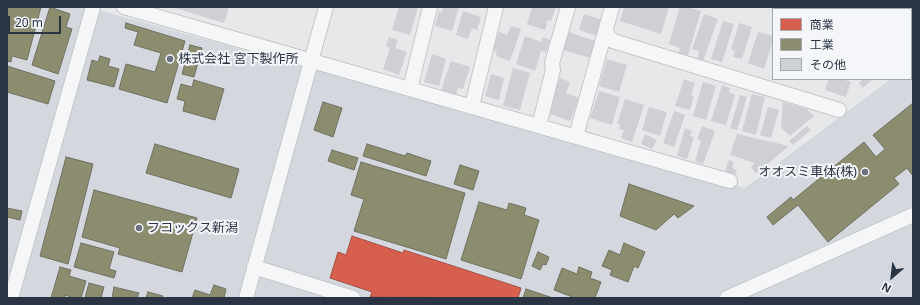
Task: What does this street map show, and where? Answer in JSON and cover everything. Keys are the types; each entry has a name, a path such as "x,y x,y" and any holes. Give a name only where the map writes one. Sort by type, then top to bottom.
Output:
{"street":[{"path":"11,298 92,7"},
{"path":"124,7 730,181"},
{"path":"246,298 326,7"},
{"path":"410,89 430,7"},
{"path":"472,106 496,7"},
{"path":"539,126 553,70 552,63 568,7"},
{"path":"576,136 612,7"},
{"path":"605,32 613,41 840,110"},
{"path":"727,298 913,215"},
{"path":"254,267 353,298"}],"shaded area":[{"path":"7,7 87,7 745,188 890,80 912,80 913,62 913,298 7,298"}],"building: 商業":[{"path":"352,236 403,253 404,250 521,288 518,298 370,297 372,292 330,278 338,252 346,255"}],"building: 工業":[{"path":"7,7 41,7 27,60 12,56 11,62 7,61"},
{"path":"50,7 70,14 66,27 72,29 58,74 32,65"},
{"name":"株式会社 宮下製作所","path":"126,23 185,41 167,103 119,89 126,64 155,72 161,53 134,45 138,32 125,28"},
{"path":"190,45 202,48 194,77 182,74"},
{"path":"100,56 110,59 108,66 119,69 114,87 87,80 92,60 98,62"},
{"path":"7,66 55,81 48,104 7,92"},
{"path":"194,80 224,89 215,120 183,111 185,101 177,99 181,84 192,87"},
{"path":"323,102 342,108 333,137 314,130"},
{"name":"オオスミ車体(株)","path":"913,103 913,176 907,168 894,178 899,184 828,242 798,205 773,225 767,217 791,197 793,200 864,142 876,157 885,149 873,135"},
{"path":"155,144 239,169 231,198 146,173"},
{"path":"367,144 405,156 407,153 431,161 426,176 363,156"},
{"path":"332,150 358,158 354,170 328,161"},
{"path":"66,157 93,164 68,264 40,256"},
{"path":"361,162 465,193 446,259 354,231 364,199 351,195"},
{"path":"460,165 479,171 473,190 454,184"},
{"path":"629,184 694,206 678,218 674,214 656,230 620,216"},
{"name":"フコックス新潟","path":"94,190 197,218 182,272 118,254 120,248 82,237"},
{"path":"479,202 507,210 509,203 526,208 524,215 539,220 521,279 461,260"},
{"path":"7,208 22,211 20,220 7,217"},
{"path":"81,243 114,252 109,269 116,271 114,278 74,267"},
{"path":"624,243 645,252 638,268 634,266 628,282 610,275 612,270 602,266 609,250 620,255"},
{"path":"538,252 549,257 546,265 543,264 540,270 532,266"},
{"path":"60,267 71,270 69,276 86,281 81,298 74,298 65,295 65,298 51,298"},
{"path":"579,267 592,272 590,278 601,282 595,298 575,298 554,290 562,268 577,274"},
{"path":"89,283 104,287 101,298 85,298"},
{"path":"214,285 226,289 224,298 192,298 195,290 210,295"},
{"path":"114,287 139,293 137,298 112,298"},
{"path":"526,289 553,298 523,298"},
{"path":"148,292 163,296 162,298 146,298"}],"building: その他":[{"path":"172,7 229,7 224,23"},
{"path":"399,7 418,7 410,35 392,30"},
{"path":"443,7 459,7 452,31 435,26 439,11 442,12"},
{"path":"532,7 556,7 551,21 548,20 545,30 527,24"},
{"path":"624,7 669,7 661,34 620,21"},
{"path":"680,7 701,11 687,58 677,56 680,48 669,44"},
{"path":"463,11 481,17 477,30 472,28 468,39 456,35"},
{"path":"584,14 602,20 597,36 579,30"},
{"path":"704,14 718,19 703,61 697,59 699,51 692,49"},
{"path":"723,21 734,24 722,62 711,59"},
{"path":"739,23 752,27 742,59 733,57 735,51 731,50"},
{"path":"511,26 521,29 510,61 496,56 497,52 493,50 499,32 507,35"},
{"path":"569,32 595,41 590,58 563,50"},
{"path":"758,32 772,36 772,43 764,69 748,63"},
{"path":"525,36 541,42 543,37 550,40 546,52 541,51 535,71 516,64"},
{"path":"389,37 398,40 395,48 407,52 399,75 383,69 390,48 386,46"},
{"path":"432,54 446,59 439,86 424,82"},
{"path":"607,59 627,65 619,92 599,86"},
{"path":"451,61 470,67 463,89 458,88 456,95 441,90"},
{"path":"513,68 530,73 520,110 503,106"},
{"path":"491,74 504,78 499,100 485,96"},
{"path":"560,78 570,82 566,93 579,98 570,121 547,113"},
{"path":"684,79 695,83 691,96 694,97 690,110 675,106"},
{"path":"829,80 845,80 851,82 846,97 825,90"},
{"path":"862,80 872,80 863,88 859,83"},
{"path":"703,82 716,86 706,120 693,116"},
{"path":"722,85 730,88 729,92 735,95 726,125 711,121"},
{"path":"599,91 620,97 612,125 590,118"},
{"path":"752,94 765,97 756,135 742,131"},
{"path":"740,95 747,97 737,130 730,128"},
{"path":"625,99 644,105 632,142 621,138 624,130 619,129 620,124 617,124"},
{"path":"783,102 807,109 814,116 790,136 781,128"},
{"path":"649,107 667,112 660,136 642,130"},
{"path":"768,107 779,110 771,138 760,135"},
{"path":"674,111 685,115 674,147 663,143"},
{"path":"702,126 715,131 703,164 695,161 701,141 697,139"},
{"path":"807,126 811,130 793,145 789,141"},
{"path":"685,128 692,131 690,136 694,137 687,159 677,156"},
{"path":"645,134 657,140 652,149 641,144"},
{"path":"737,134 789,146 756,174 751,167 755,163 730,155"},
{"path":"729,160 734,162 732,168 737,170 735,175 725,171"}],"place":[{"name":"株式会社 宮下製作所","path":"170,59"},
{"name":"オオスミ車体(株)","path":"865,172"},
{"name":"フコックス新潟","path":"139,228"}]}
